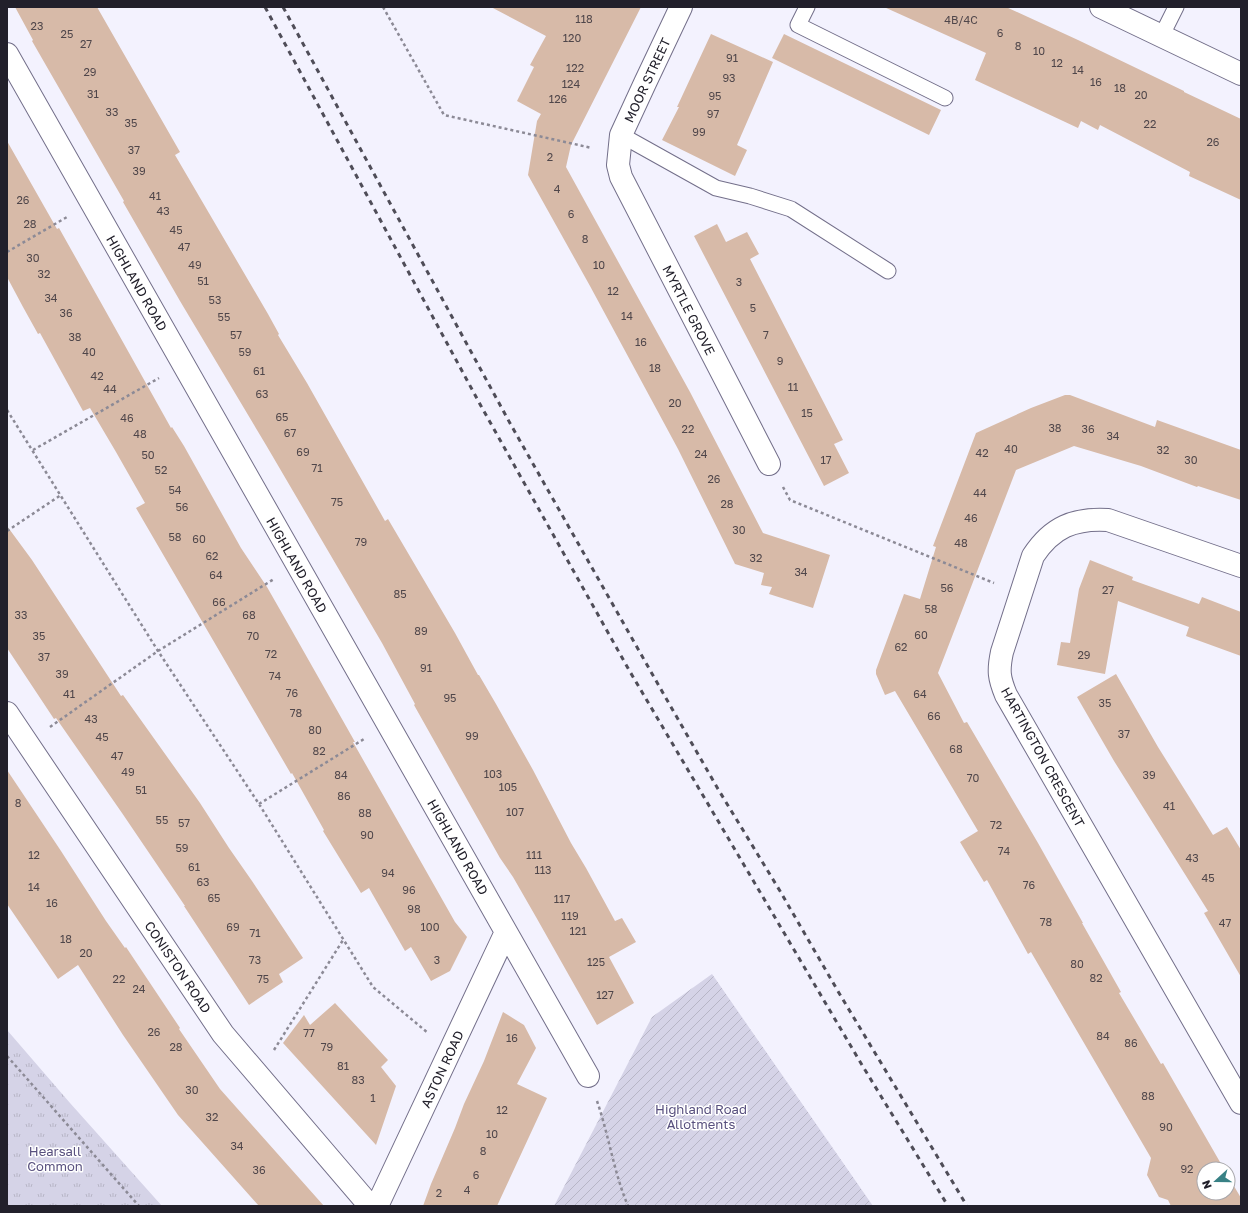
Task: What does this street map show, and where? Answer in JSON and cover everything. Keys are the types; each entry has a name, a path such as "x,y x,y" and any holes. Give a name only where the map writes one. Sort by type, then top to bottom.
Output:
{"street":[{"name":"MOOR STREET","path":"620,144 645,83 681,7"},
{"path":"1101,7 1241,74"},
{"name":"HIGHLAND ROAD","path":"7,54 588,1076"},
{"name":"MYRTLE GROVE","path":"620,144 618,165 621,177 769,464"},
{"name":"HARTINGTON CRESCENT","path":"1241,566 1108,520 1076,522 1065,526 1052,534 1041,544 1033,556 998,666 1000,680 1006,696 1241,1102"},
{"name":"CONISTON ROAD","path":"7,713 223,1034 370,1206"},
{"name":"ASTON ROAD","path":"376,1206 506,932"}],"lane":[{"path":"807,7 798,25 945,98"},
{"path":"1162,35 1176,7"},
{"path":"620,144 716,188 750,196 791,209 888,271"}],"path":[{"path":"383,7 444,115 620,144"},
{"path":"7,252 92,203"},
{"path":"33,450 183,365"},
{"path":"7,410 158,651 259,804 373,987 450,1052"},
{"path":"769,464 790,500 1021,594"},
{"path":"7,531 61,496"},
{"path":"28,743 158,651 297,564"},
{"path":"259,804 388,725"},
{"path":"258,1075 343,940"},
{"path":"7,1056 139,1206"},
{"path":"588,1076 605,1125 612,1158 628,1206"}],"green space":[{"name":"Highland Road Allotments","path":"712,974 873,1206 554,1206 652,1017"},
{"name":"Hearsall Common","path":"7,1030 70,1103 162,1206 7,1206"}],"building":[{"path":"15,7 97,7 180,152 175,155 268,314 279,334 278,335 307,383 385,521 388,519 496,704 615,921 622,918 636,942 609,957 634,1003 597,1025 513,877 500,858 414,705 415,704 382,643 123,202 124,201 32,41 33,40"},
{"path":"491,7 641,7 571,145 566,167 690,392 763,533 830,555 813,608 769,594 772,587 761,585 764,573 735,564 678,449 528,175 537,121 541,114 517,101 534,67 530,65 546,36"},
{"path":"884,7 1006,7 1241,119 1241,200 1189,176 1190,172 1100,125 1098,130 1081,121 1078,128 975,80 986,53"},
{"path":"711,34 773,62 737,145 747,150 735,176 662,140 679,107 677,107"},
{"path":"784,34 941,110 929,135 772,58"},
{"path":"7,141 57,229 59,228 171,428 172,427 184,446 241,548 267,587 455,922 467,937 450,971 431,981 411,947 405,951 369,888 361,893 323,831 324,830 292,773 291,774 136,508 145,503 116,452 90,408 83,411 7,277"},
{"path":"717,224 726,242 747,232 759,254 750,259 843,440 834,444 849,473 824,486 694,236"},
{"path":"1065,395 1070,395 1155,427 1157,420 1241,450 1241,500 1198,486 1197,487 1141,466 1074,446 1016,470 938,673 964,723 967,722 1038,843 1121,992 1119,993 1161,1064 1163,1063 1219,1161 1196,1161 1196,1201 1236,1201 1236,1190 1241,1198 1241,1206 1171,1206 1168,1200 1159,1197 1147,1175 1151,1158 1031,952 1028,954 987,880 984,882 960,842 978,831 895,691 885,695 876,674 876,670 904,594 920,599 936,547 933,546 976,433 1031,408"},
{"path":"7,526 32,560 121,696 123,695 200,803 303,958 279,974 283,982 249,1005 185,906 122,813 56,718 54,719 7,648"},
{"path":"1090,560 1133,577 1132,580 1199,604 1202,597 1241,612 1241,656 1186,636 1189,627 1118,601 1105,674 1057,665 1061,642 1070,643 1079,589"},
{"path":"1116,674 1158,747 1213,835 1227,827 1241,850 1241,977 1204,913 1208,911 1114,761 1077,697"},
{"path":"7,770 106,921 125,948 126,947 220,1089 324,1206 259,1206 178,1115 123,1035 78,965 58,979 7,904"},
{"path":"335,1003 388,1060 381,1067 396,1086 376,1145 283,1043 304,1015 310,1025"},
{"path":"503,1012 524,1025 536,1048 517,1084 547,1098 497,1206 423,1206 464,1104 484,1061"}],"railway":[{"path":"265,7 481,406 629,670 862,1065 948,1206"},
{"path":"283,7 511,425 663,693 718,789 967,1206"}]}
